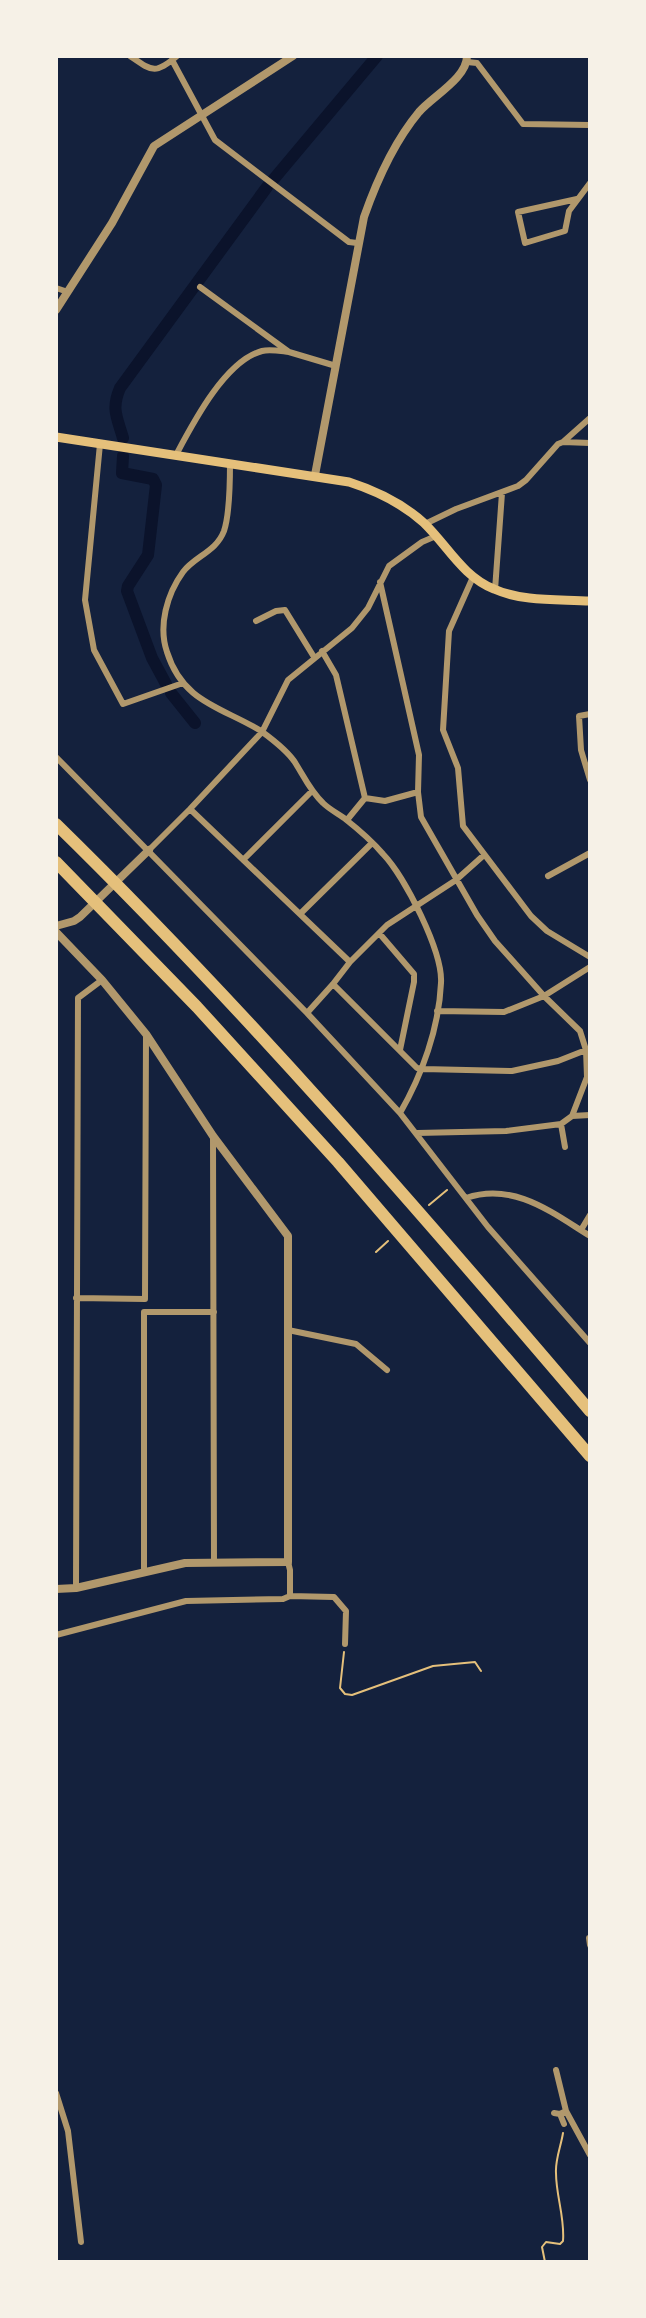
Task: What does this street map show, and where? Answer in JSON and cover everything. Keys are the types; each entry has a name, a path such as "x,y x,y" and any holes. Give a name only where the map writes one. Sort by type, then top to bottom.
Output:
{"highway":[{"path":"56,824 213,985 359,1142 590,1411"},
{"path":"56,862 197,1007 330,1153 590,1456"}],"main road":[{"path":"56,437 349,482 371,489 394,501 425,524 473,576 495,590 521,597 590,601"}],"street":[{"path":"131,56 150,69 157,69 174,58 201,117 215,140 349,242 357,243"},
{"path":"56,310 112,223 154,146 293,56"},
{"path":"315,475 364,216 375,187 407,128 420,110 458,76 467,59 477,63 523,124 590,125"},
{"path":"577,199 518,212 525,243 565,231 569,211 590,183"},
{"path":"200,287 289,352"},
{"path":"56,288 68,292"},
{"path":"176,455 200,411 238,365 258,352 289,352 336,366"},
{"path":"425,524 456,509 502,493 526,480 558,444 590,418"},
{"path":"563,442 590,443"},
{"path":"100,444 85,600 94,650 122,704 183,683"},
{"path":"230,462 224,530 216,544 184,571 165,608 162,636 167,655 183,683 201,700 217,710 262,732 294,760 312,791 322,802 386,856 417,906 439,964 442,981 423,1069 400,1113"},
{"path":"495,590 502,493"},
{"path":"56,926 80,917 190,809 262,732 288,680 352,628 368,608 389,566 422,542 436,536"},
{"path":"473,576 449,631 443,730 458,768 463,826 531,916 547,931 590,957"},
{"path":"380,582 419,755 418,792 421,817 456,880 495,941 544,996 580,1031 586,1050 587,1077 572,1116"},
{"path":"256,621 276,611 285,610 314,657"},
{"path":"322,651 336,675 365,798"},
{"path":"590,714 579,716 581,750 590,780"},
{"path":"56,757 307,1013 400,1113 488,1227 590,1343"},
{"path":"243,860 312,791"},
{"path":"365,798 385,801 418,792"},
{"path":"346,820 365,798"},
{"path":"190,809 351,962"},
{"path":"300,914 372,843"},
{"path":"548,876 590,853"},
{"path":"307,1013 379,933 456,880 484,855"},
{"path":"56,932 102,980 146,1034 213,1136 288,1236 290,1596"},
{"path":"379,933 414,974 400,1050"},
{"path":"437,1011 503,1012 544,996 590,967"},
{"path":"76,1588 78,998 102,980"},
{"path":"334,984 417,1068 512,1071 558,1061 586,1050"},
{"path":"76,1298 145,1299 146,1034"},
{"path":"417,1133 506,1131 561,1124 572,1116 590,1115"},
{"path":"561,1124 565,1147"},
{"path":"213,1136 214,1563"},
{"path":"466,1198 484,1192 513,1194 546,1209 590,1236"},
{"path":"546,1209 551,1199"},
{"path":"581,1230 590,1215"},
{"path":"144,1572 145,1312 214,1312"},
{"path":"288,1330 356,1344 387,1370"},
{"path":"56,1589 76,1588 185,1563 288,1562"},
{"path":"56,1635 186,1601 283,1599 290,1596 334,1597 346,1611 345,1644"},
{"path":"556,2070 560,2113 564,2124"},
{"path":"56,2093 68,2132 81,2242"},
{"path":"560,2113 590,2155"}],"path":[{"path":"345,1644 340,1688 345,1694 360,1693 433,1666 475,1662 481,1671"},
{"path":"545,2262 542,2247 546,2242 560,2244 563,2241 564,2225 555,2173 564,2124"}],"waterway":[{"path":"273,180 377,56"},
{"path":"123,438 115,408 120,388 267,187"},
{"path":"123,456 122,473 153,479 156,485 148,555 127,591 152,658 166,684"},
{"path":"171,693 195,723"}]}
